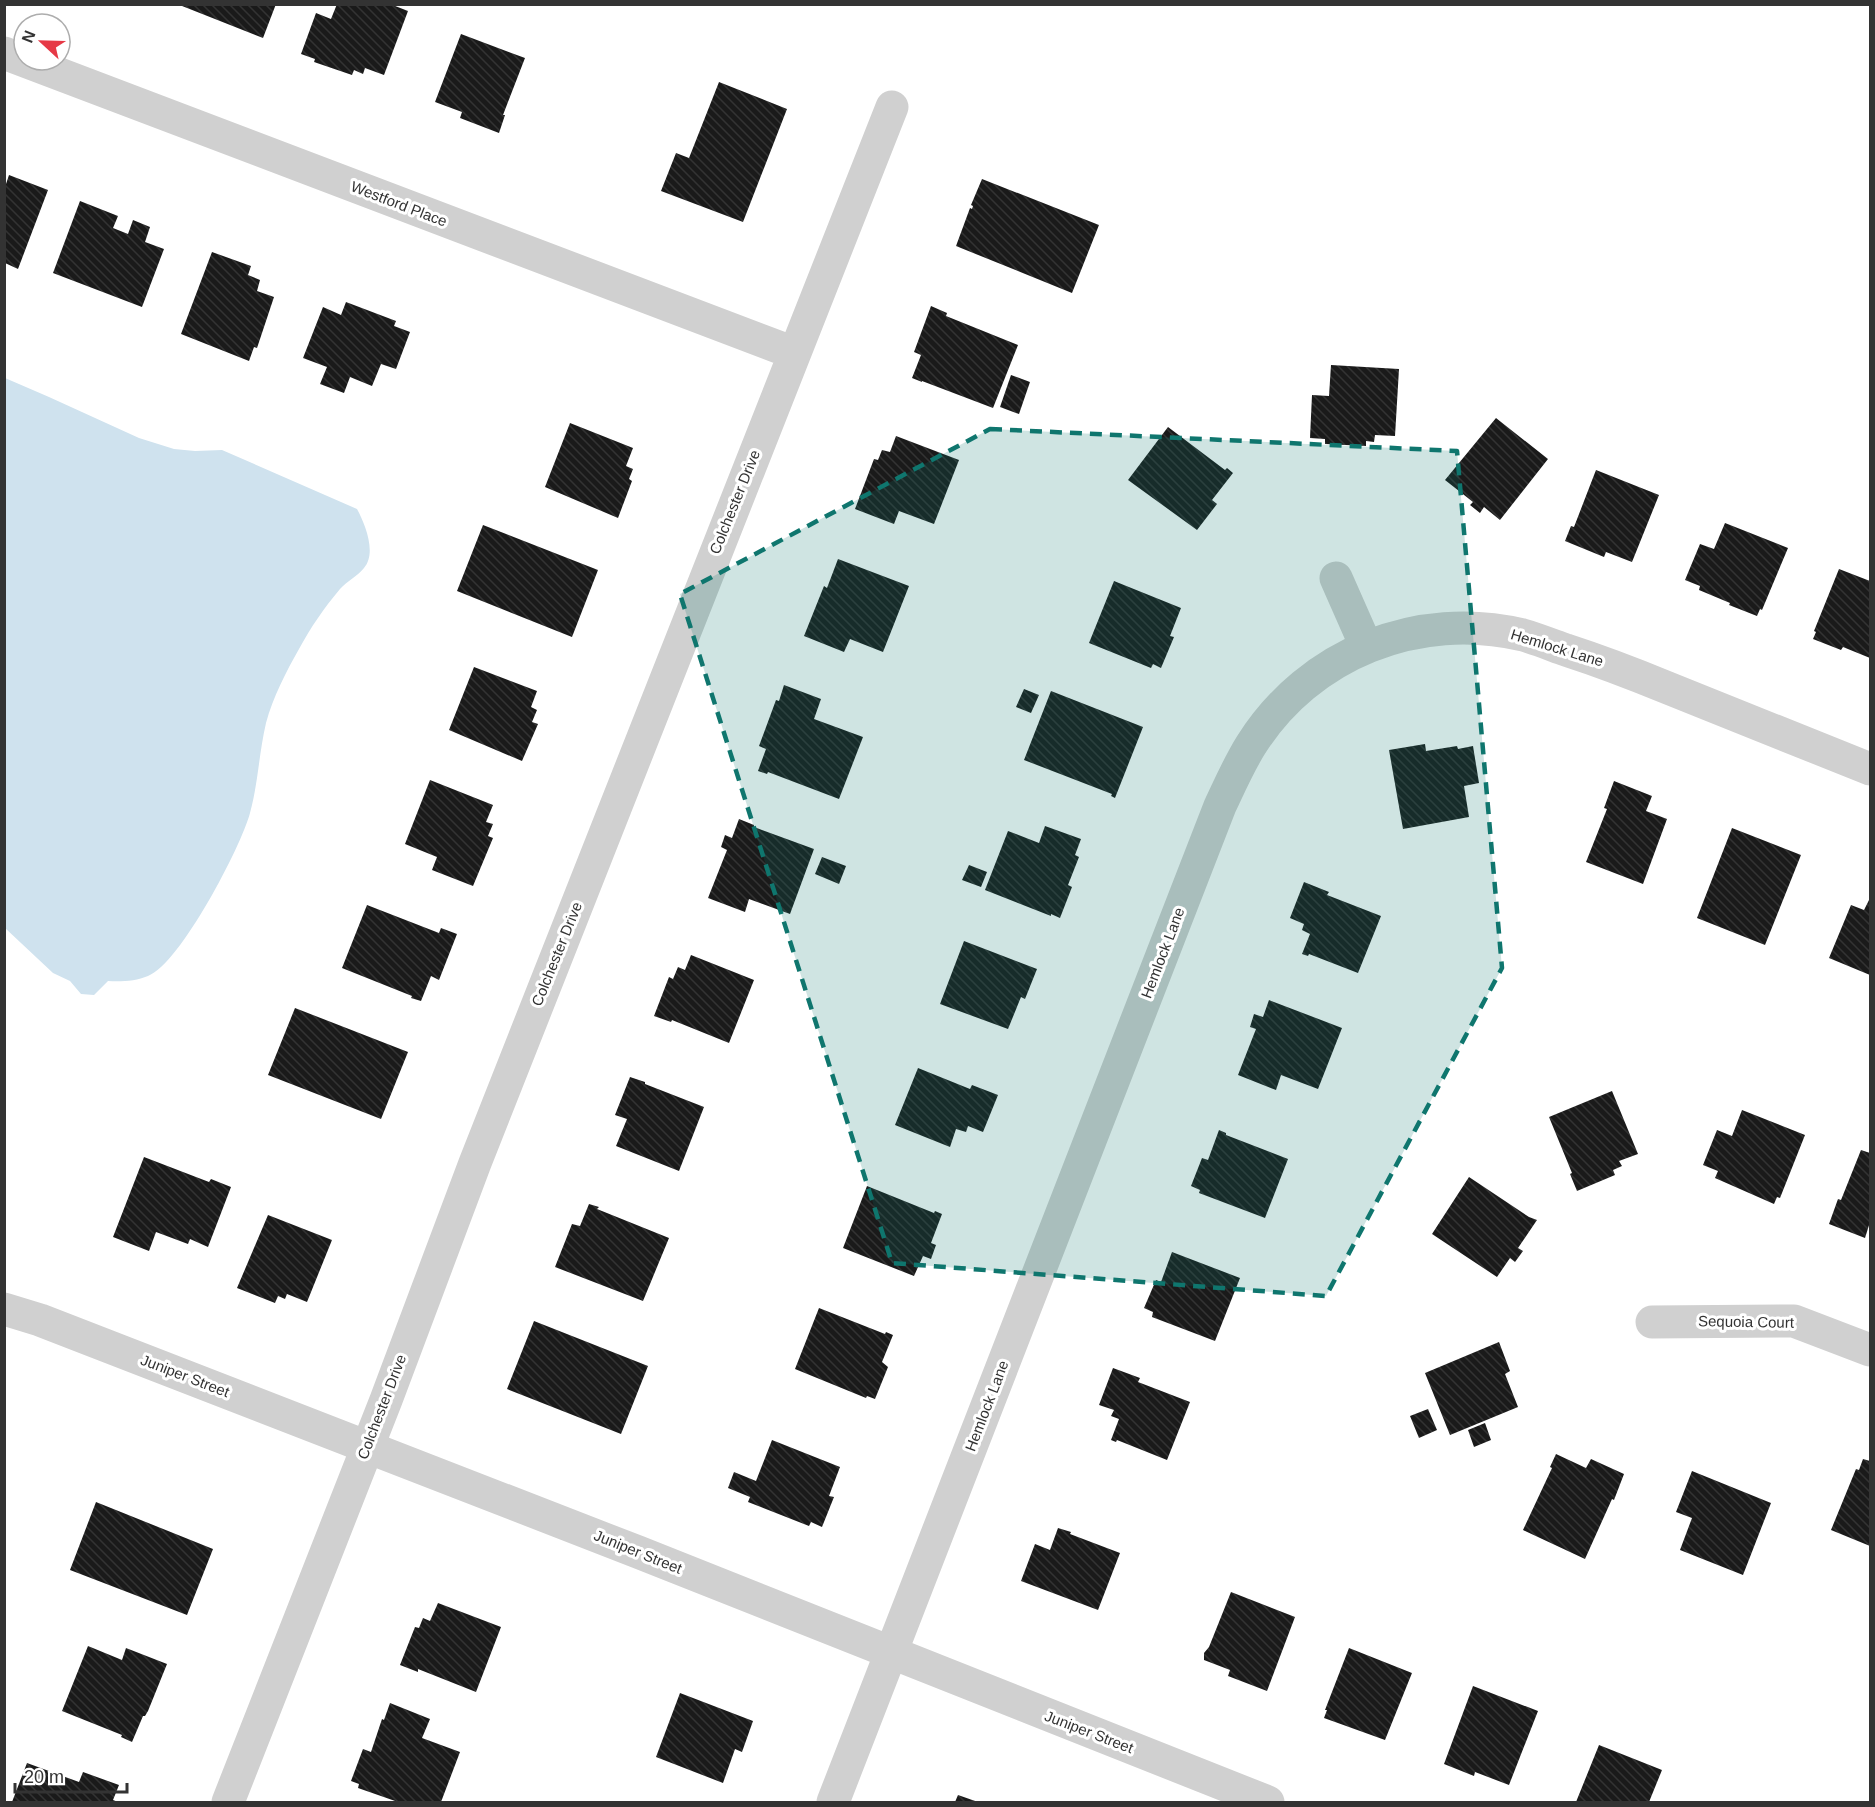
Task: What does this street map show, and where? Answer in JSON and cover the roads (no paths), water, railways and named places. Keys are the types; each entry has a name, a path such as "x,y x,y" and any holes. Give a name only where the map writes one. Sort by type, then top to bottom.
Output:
{"street":[{"name":"Westford Place","path":"4,53 794,353"},
{"name":"Colchester Drive","path":"228,1803 475,1163 892,107"},
{"path":"1336,578 1366,646"},
{"name":"Hemlock Lane","path":"833,1803 1120,1060 1232,781 1251,744 1291,698 1320,673 1366,646 1410,632 1454,628 1491,630 1524,635 1612,665 1870,769"},
{"name":"Juniper Street","path":"4,1309 32,1317 638,1552 1268,1803"},
{"name":"Sequoia Court","path":"1652,1322 1794,1321 1870,1350"}],"water":[{"path":"5,378 139,438 174,449 222,450 357,509 370,547 368,562 359,574 340,589 323,611 280,685 266,723 250,813 235,851 208,903 176,950 161,967 139,979 108,981 94,995 81,994 70,981 53,973 5,928"}]}
